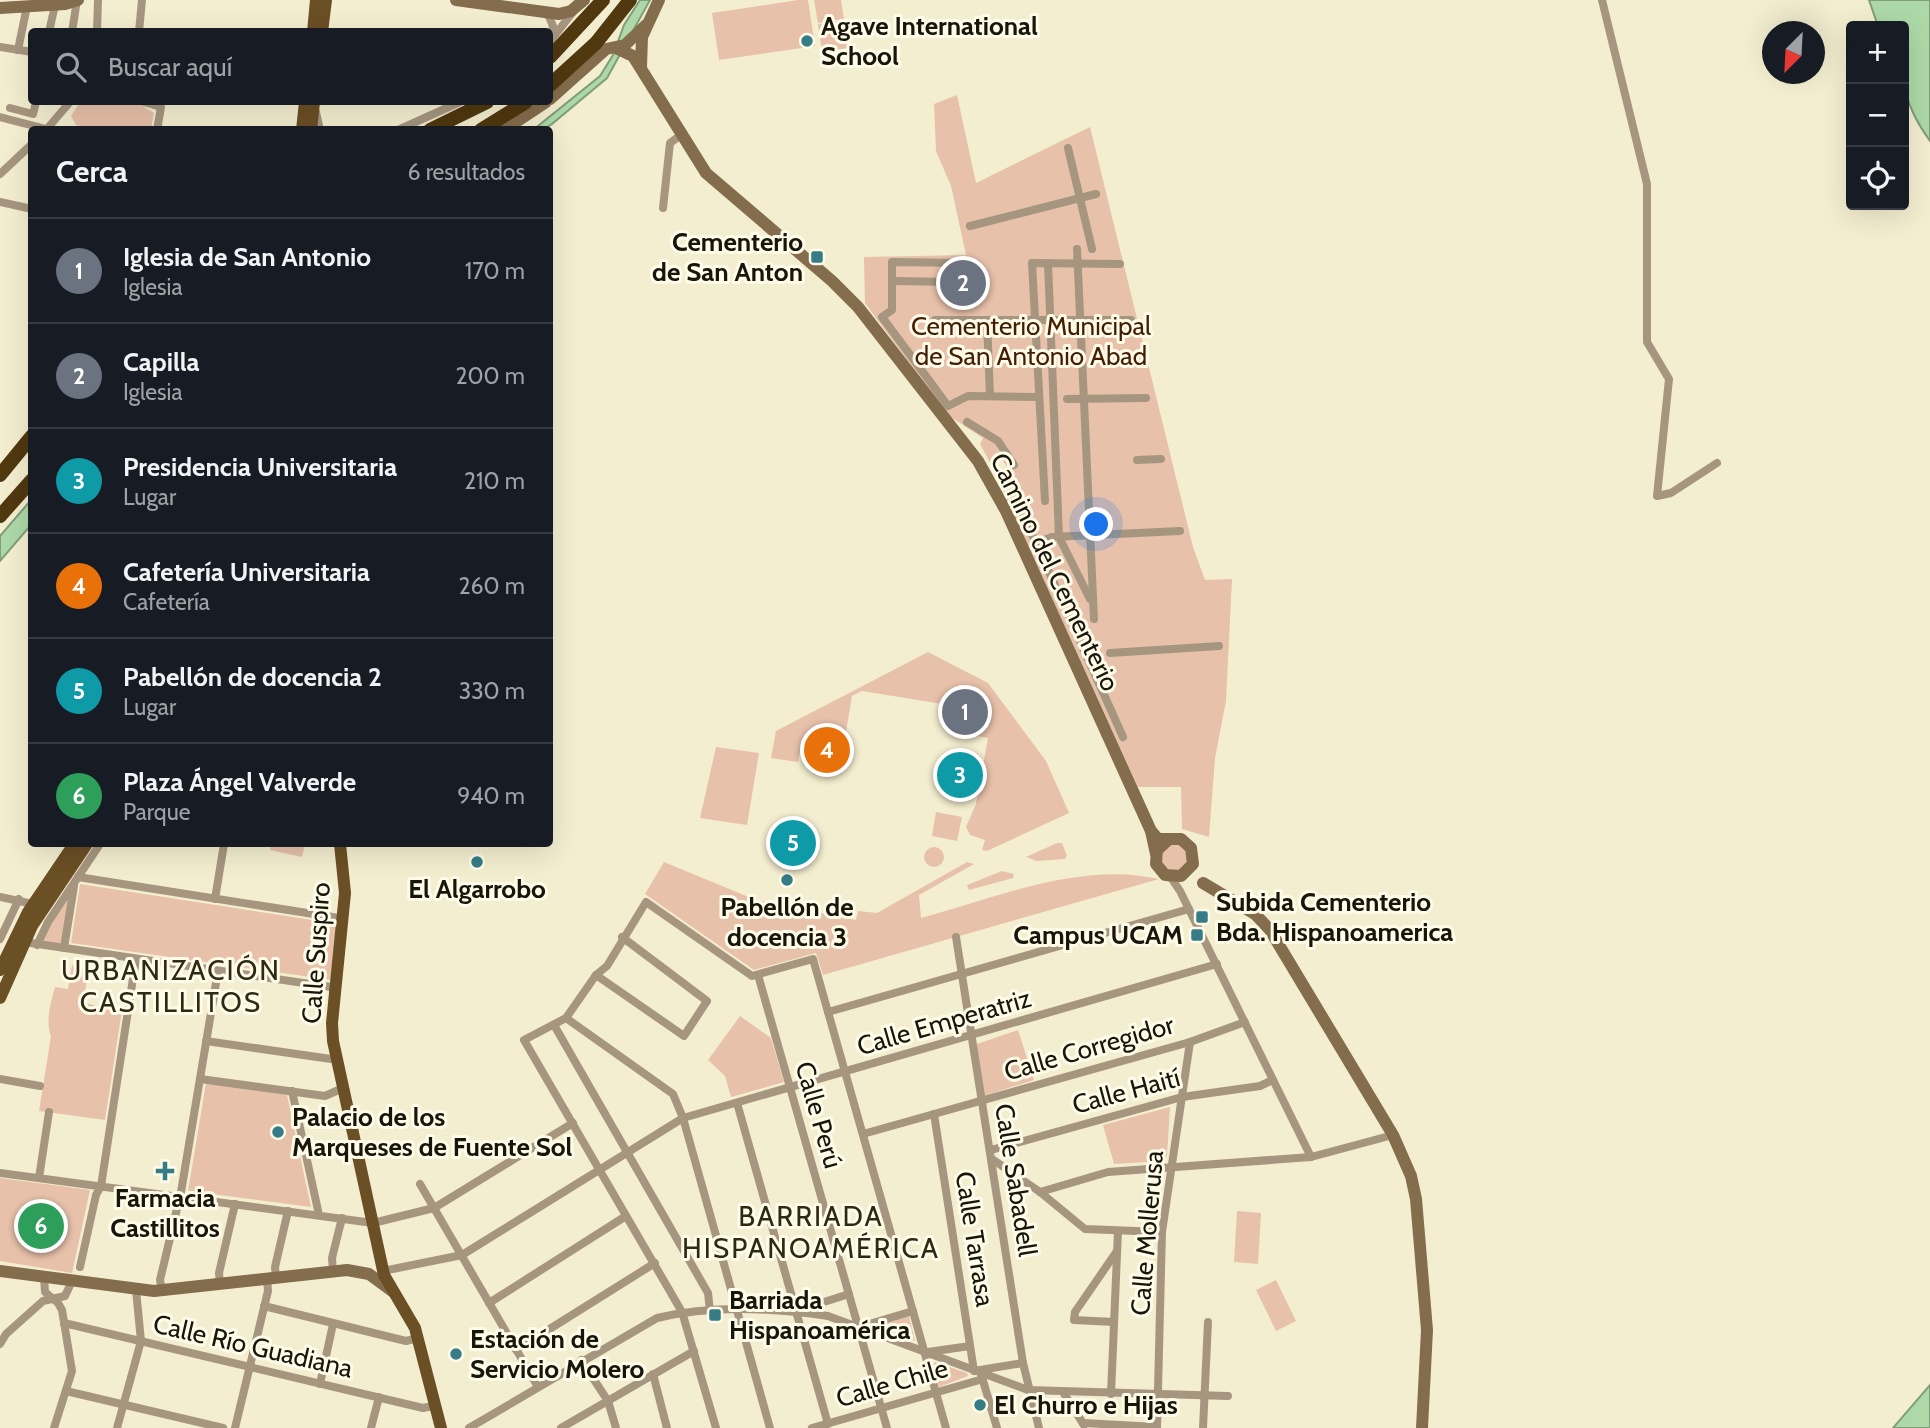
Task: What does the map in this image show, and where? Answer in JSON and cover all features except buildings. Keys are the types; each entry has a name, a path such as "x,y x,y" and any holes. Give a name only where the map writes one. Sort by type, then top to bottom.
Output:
{"highway":[{"path":"553,54 603,0"},
{"path":"553,82 596,43 631,0"},
{"path":"438,126 480,105"},
{"path":"487,126 521,105"},
{"path":"0,475 28,441"},
{"path":"0,484 28,452"},
{"path":"0,516 28,486"}],"main road":[{"path":"0,8 55,5 78,0"},
{"path":"313,28 316,0"},
{"path":"322,28 326,0"},
{"path":"456,0 548,14 564,14 581,3"},
{"path":"642,71 639,47 646,25 659,0"},
{"path":"553,96 606,49 616,48 632,40 646,25"},
{"name":"Camino del Cementerio","path":"616,48 633,56 706,173 821,271 858,307 978,461 1006,511 1151,831 1156,854"},
{"path":"303,126 310,105"},
{"path":"311,105 311,126"},
{"path":"510,126 541,105"},
{"path":"1151,831 1158,839 1181,839 1189,844 1194,854 1183,873"},
{"path":"1169,839 1160,845 1156,854 1158,868 1183,873 1203,883 1255,914 1270,930 1393,1135 1411,1176 1416,1199 1427,1330 1422,1428"},
{"path":"0,970 33,904 72,847"},
{"path":"0,998 85,847"},
{"name":"Calle Suspiro","path":"340,847 345,884 344,916 332,1033 373,1223 380,1275 400,1299 418,1338 433,1406 441,1428"},
{"path":"360,1271 373,1263 376,1239"},
{"path":"0,1270 136,1290 162,1290 333,1271 360,1271 380,1275"}],"street":[{"path":"73,28 78,0"},
{"path":"97,28 98,0"},
{"path":"139,28 142,0"},
{"path":"1601,0 1647,184 1647,342 1669,379 1657,496 1671,493 1717,463"},
{"path":"553,36 581,3"},
{"path":"50,28 55,5"},
{"path":"18,50 27,6"},
{"path":"548,14 553,28"},
{"path":"0,47 28,51"},
{"path":"10,108 33,114 35,105"},
{"path":"50,126 68,105"},
{"path":"154,105 161,107 158,126"},
{"path":"312,105 319,126"},
{"path":"407,126 453,105"},
{"path":"0,117 36,126"},
{"path":"663,208 670,142 681,135"},
{"path":"0,174 28,148"},
{"path":"1068,148 1092,249"},
{"path":"970,226 1096,194"},
{"path":"0,202 28,208"},
{"path":"1077,249 1094,619"},
{"path":"969,263 891,262 892,310 882,317 948,406 968,396 1038,397"},
{"path":"1045,501 1032,263 1120,264"},
{"path":"1048,263 1059,537 1093,605"},
{"path":"892,281 957,282"},
{"path":"935,320 1131,320"},
{"path":"987,320 990,396"},
{"path":"1067,399 1146,398"},
{"path":"967,422 998,441 1014,465"},
{"path":"1137,460 1161,459"},
{"path":"1010,485 1123,737"},
{"path":"1036,543 1089,534 1180,531"},
{"path":"1110,653 1219,646"},
{"path":"98,847 31,943 331,987 336,985"},
{"path":"215,899 224,847"},
{"path":"1183,873 1178,885 1180,891 1311,1157"},
{"path":"76,879 339,918 344,916"},
{"path":"64,948 76,879"},
{"path":"0,897 33,904"},
{"path":"0,939 19,899"},
{"path":"716,1428 682,1312 524,1040 566,1018 596,975 607,965 646,902 752,976 813,959 946,1428"},
{"path":"828,1012 1189,909"},
{"path":"596,975 684,1037 707,1001 622,937"},
{"name":"Calle Sabadell","path":"956,937 1023,1363 1039,1428"},
{"path":"80,1267 101,1186 136,959"},
{"name":"Calle Emperatriz","path":"462,1255 683,1118 973,1037 1216,964"},
{"path":"162,1290 160,1280 180,1197 218,971"},
{"name":"Calle Perú","path":"758,975 887,1428"},
{"path":"566,1018 673,1094 683,1118 770,1428"},
{"name":"Calle Corregidor","path":"863,1134 1190,1042 1245,1022"},
{"path":"554,1025 708,1293 710,1311"},
{"path":"206,1041 331,1059 336,1055"},
{"name":"Calle Mollerusa","path":"1157,1428 1163,1232 1190,1042"},
{"path":"0,1079 40,1086"},
{"path":"200,1079 325,1096 343,1088"},
{"name":"Calle Haití","path":"991,1154 1182,1097 1260,1086 1273,1080"},
{"path":"292,1091 318,1215"},
{"path":"737,1103 828,1424"},
{"path":"39,1178 49,1112"},
{"name":"Calle Tarrasa","path":"934,1114 970,1346 997,1428"},
{"path":"0,1173 373,1223 434,1208 573,1123"},
{"path":"1040,1192 1108,1172 1311,1157 1393,1135"},
{"path":"991,1154 1085,1229 1163,1232"},
{"path":"420,1184 538,1387"},
{"path":"220,1283 219,1273 235,1204"},
{"path":"235,1428 288,1211"},
{"path":"489,1303 626,1216"},
{"path":"333,1271 332,1258 342,1218"},
{"path":"1111,1394 1118,1231"},
{"path":"1114,1322 1074,1320 1075,1312 1117,1251"},
{"path":"380,1275 462,1255"},
{"path":"516,1350 655,1263"},
{"path":"44,1277 45,1292 60,1306 72,1371 54,1428"},
{"path":"0,1344 43,1301 65,1296 72,1281"},
{"path":"117,1428 141,1341 136,1290"},
{"path":"796,1311 849,1294"},
{"path":"264,1306 405,1341 418,1338"},
{"path":"469,1428 581,1360 657,1318 682,1312 796,1311 828,1317 1028,1390 1228,1396"},
{"path":"858,1327 913,1311"},
{"path":"1203,1428 1208,1322"},
{"name":"Calle Río Guadiana","path":"64,1323 423,1408 433,1406"},
{"path":"320,1384 333,1324"},
{"path":"925,1353 970,1346"},
{"path":"561,1428 694,1351"},
{"path":"581,1360 608,1401 616,1428"},
{"name":"Calle Chile","path":"813,1428 936,1392 979,1374 1023,1363"},
{"path":"653,1374 667,1428"},
{"path":"66,1391 223,1428"},
{"path":"1063,1392 1084,1426 1157,1428"},
{"path":"371,1428 379,1397"}],"green space":[{"path":"808,0 815,46 719,60 712,13"},
{"path":"814,0 841,0 844,19 818,23"},
{"path":"843,20 848,48 822,52 818,24"},
{"name":"Cementerio Municipal de San Antonio Abad","path":"957,95 976,183 1090,127 1193,547 1205,580 1232,579 1226,701 1215,758 1209,837 1182,829 1181,787 1138,787 1000,484 1011,472 1002,460 992,466 980,444 983,438 946,414 865,303 864,257 966,255 951,186 936,151 934,104"},
{"path":"78,105 141,105 154,113 152,126 80,126 71,116"},
{"path":"928,652 988,683 1046,761 1069,813 987,851 982,850 985,840 970,835 966,827 976,804 988,738 971,735 976,689 959,685 955,706 862,691 852,696 845,738 815,733 812,741 802,739 798,762 771,758 776,731"},
{"path":"716,747 759,753 747,825 700,818"},
{"path":"936,812 962,817 957,841 932,836"},
{"path":"1185,841 1190,870 1161,871 1164,842"},
{"path":"1062,843 1067,856 1065,859 1037,861 1026,857"},
{"path":"270,847 304,847 302,857 270,850"},
{"path":"930,847 938,847 944,857 938,867 930,867 924,861 924,853"},
{"path":"664,862 756,900 856,920 858,911 877,913 967,862 974,864 919,895 921,918 1008,892 1069,878 1129,875 1159,879 823,975 816,953 754,970 645,894"},
{"path":"1002,871 1014,874 1013,878 969,890 967,885"},
{"path":"75,880 64,948 37,945"},
{"path":"80,884 338,924 332,980 71,943"},
{"path":"72,965 89,968 83,1003 122,1010 105,1120 39,1111 51,1036 50,1005 55,987 68,989"},
{"path":"740,1016 771,1038 784,1082 731,1097 725,1076 708,1060"},
{"path":"1018,1030 1034,1080 983,1096 974,1045"},
{"path":"206,1083 287,1095 311,1207 188,1191"},
{"path":"1170,1107 1167,1156 1163,1161 1114,1164 1103,1125"},
{"path":"0,1178 90,1190 72,1273 0,1261"},
{"path":"1237,1211 1261,1213 1258,1264 1234,1262"},
{"path":"1276,1280 1296,1321 1276,1331 1256,1290"},
{"path":"909,1316 915,1341 876,1325"},
{"path":"935,1362 967,1373 968,1376 939,1387 932,1366"}],"shaded area":[{"path":"640,0 650,0 607,78 552,124 538,126 600,76 613,55 624,25"},
{"path":"1869,0 1930,0 1930,141 1909,102 1909,21 1876,21"},
{"path":"28,503 28,528 0,561 0,536"},
{"path":"1930,1385 1930,1428 1893,1428"}],"place":[{"name":"Agave International School","path":"807,41"},
{"name":"Cementerio de San Anton","path":"817,257"},
{"name":"Capilla","path":"963,283"},
{"name":"Iglesia de San Antonio","path":"965,712"},
{"name":"Cafetería Universitaria","path":"827,750"},
{"name":"Presidencia Universitaria","path":"960,775"},
{"name":"Pabellón de docencia 2","path":"793,843"},
{"name":"El Algarrobo","path":"477,862"},
{"name":"Pabellón de docencia 3","path":"787,880"},
{"name":"Subida Cementerio Bda. Hispanoamerica","path":"1202,917"},
{"name":"Campus UCAM","path":"1197,935"},
{"name":"Palacio de los Marqueses de Fuente Sol","path":"278,1132"},
{"name":"Farmacia Castillitos","path":"165,1171"},
{"name":"Plaza Ángel Valverde","path":"41,1226"},
{"name":"Barriada Hispanoamérica","path":"715,1315"},
{"name":"Estación de Servicio Molero","path":"456,1354"},
{"name":"El Churro e Hijas","path":"980,1405"}],"district":[{"name":"URBANIZACIÓN CASTILLITOS","path":"171,986"},
{"name":"BARRIADA HISPANOAMÉRICA","path":"811,1232"}]}
